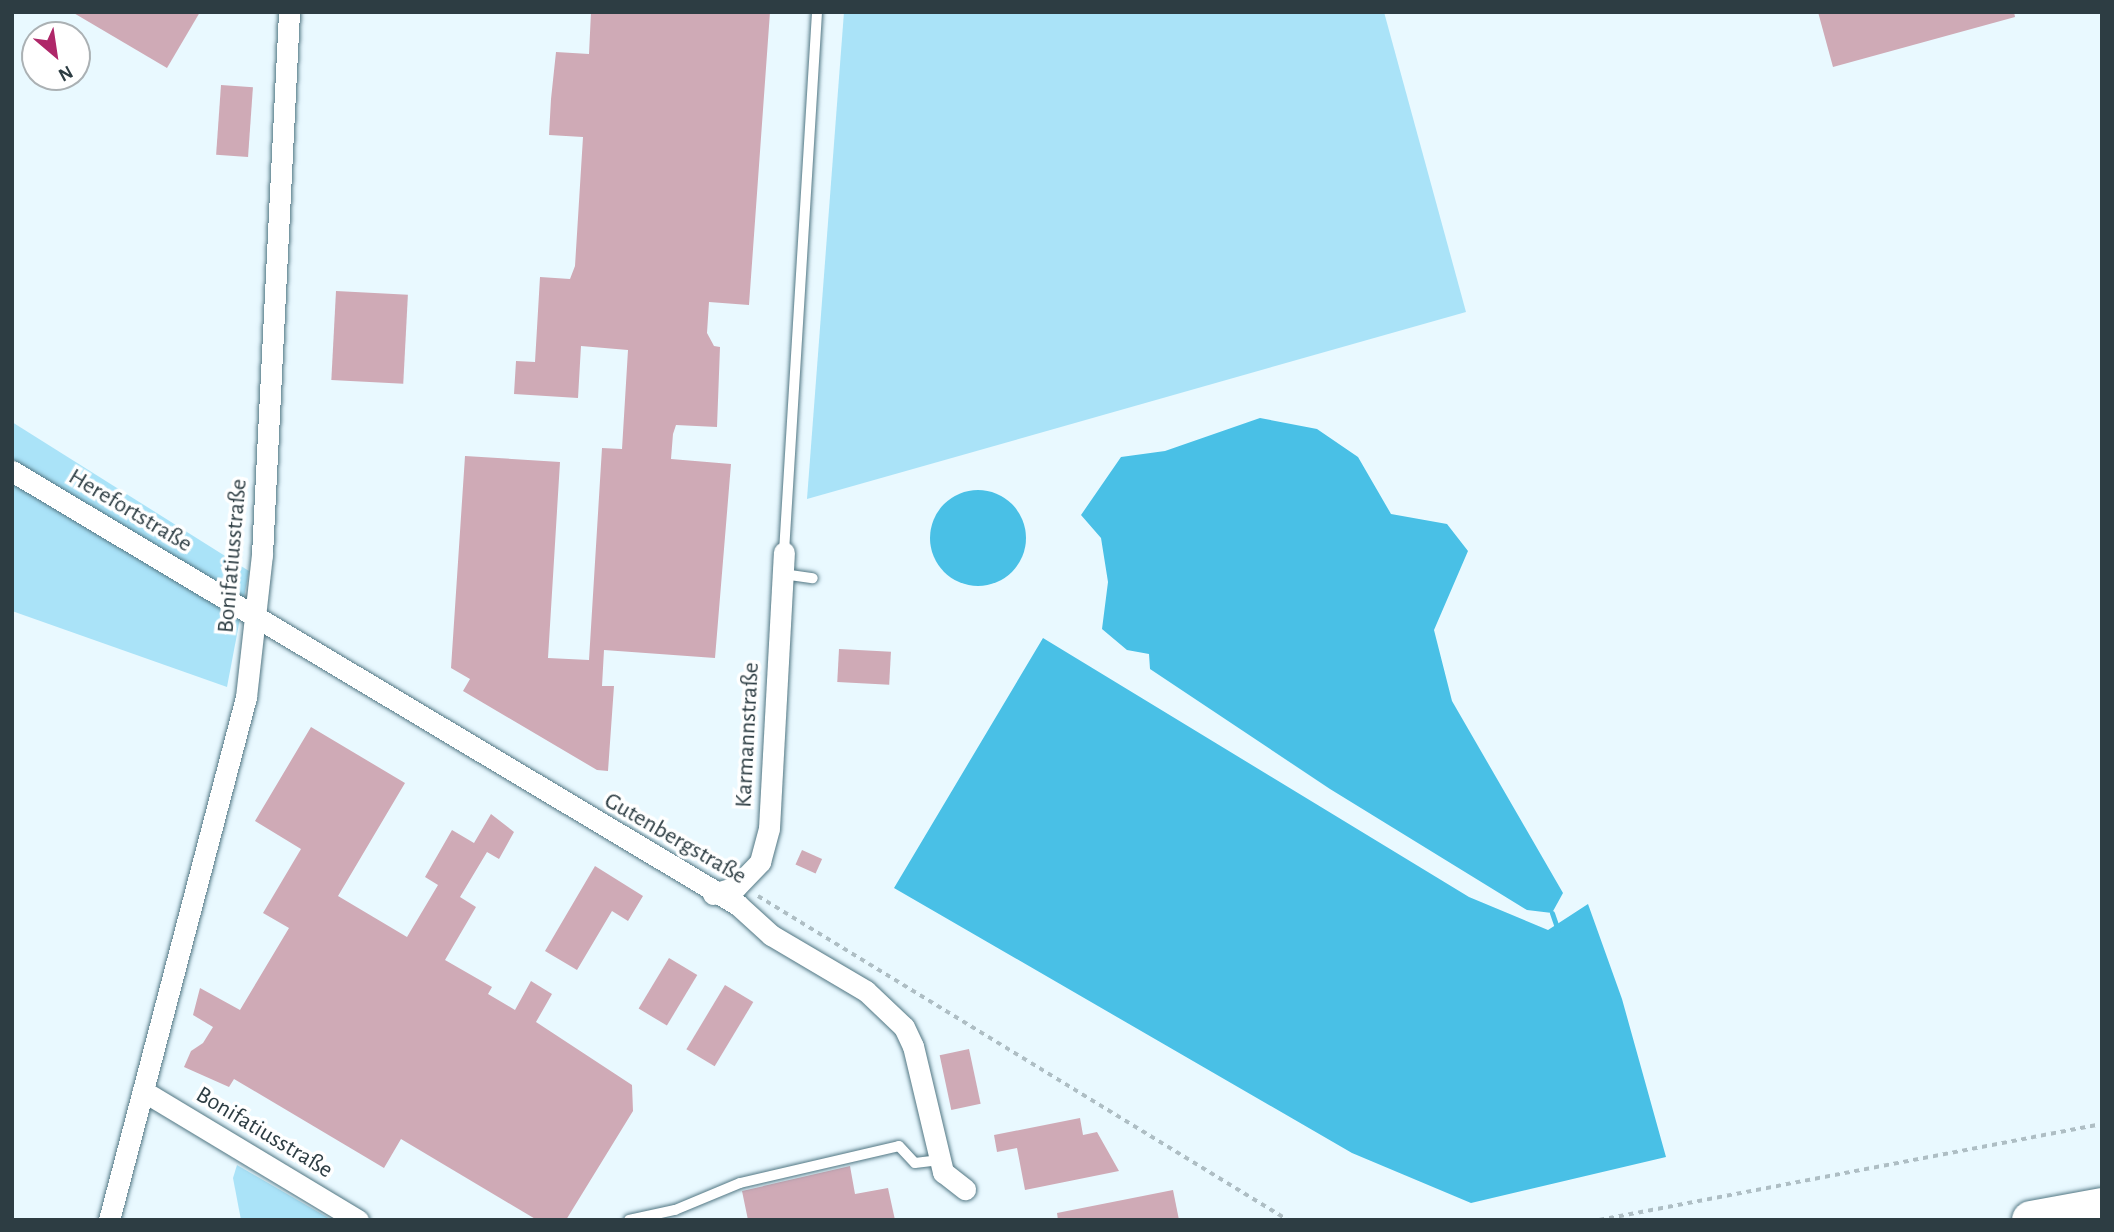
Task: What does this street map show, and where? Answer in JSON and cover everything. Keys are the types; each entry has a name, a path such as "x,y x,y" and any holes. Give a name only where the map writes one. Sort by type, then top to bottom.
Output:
{"highway":[{"path":"2041,1218 2102,1207"}],"street":[{"name":"Bonifatiusstraße","path":"109,1220 246,697 256,618 289,12"},
{"name":"Herefortstraße","path":"12,471 256,618"},
{"name":"Karmannstraße","path":"713,894 736,887 760,862 769,828 784,552"},
{"name":"Gutenbergstraße","path":"256,618 713,894 738,905 771,935 888,1008 913,1045 943,1172 965,1189"},
{"name":"Bonifatiusstraße","path":"143,1091 358,1220"}],"lane":[{"path":"784,552 817,12"},
{"path":"783,574 813,578"},
{"path":"629,1220 675,1210 740,1183 899,1146 915,1164 940,1160"}],"path":[{"path":"736,887 772,902 803,927 1288,1220"},
{"path":"1599,1220 2102,1124"}],"shaded area":[{"path":"844,12 1384,12 1466,312 807,499"},
{"path":"12,422 249,571 227,687 12,611"},
{"path":"237,1165 332,1220 241,1220 233,1178"}],"water":[{"path":"1260,418 1317,429 1358,457 1391,514 1447,524 1468,551 1434,630 1452,701 1563,893 1552,913 1527,910 1330,789 1150,669 1149,654 1127,650 1102,629 1108,582 1101,538 1081,515 1121,457 1165,451"},
{"path":"978,490 996,494 1012,504 1022,520 1026,538 1022,556 1012,572 996,582 978,586 960,582 944,572 934,556 930,538 934,520 944,504 960,494"},
{"path":"1043,638 1469,897 1548,930 1588,904 1622,999 1666,1157 1471,1203 1352,1153 894,888"}],"building":[{"path":"72,12 200,12 167,68"},
{"path":"591,12 770,12 749,305 709,302 707,333 714,346 720,347 717,427 676,425 673,434 671,459 731,464 715,658 604,650 602,686 614,686 608,771 597,770 463,691 470,679 451,668 465,456 560,462 548,658 589,660 602,448 622,449 628,350 581,346 578,398 514,394 516,361 535,362 540,277 570,279 575,266 583,137 549,135 551,99 556,52 589,54"},
{"path":"1818,12 2014,12 2015,17 1833,67"},
{"path":"221,85 253,87 248,157 216,155"},
{"path":"336,291 408,295 403,384 331,380"},
{"path":"839,649 891,652 889,685 837,682"},
{"path":"311,727 405,783 338,896 407,937 438,885 425,877 452,830 474,843 491,814 514,832 499,859 487,852 460,897 476,907 445,960 492,987 488,994 515,1010 531,981 552,994 536,1022 632,1085 633,1111 566,1220 537,1220 401,1139 384,1168 234,1079 229,1087 184,1067 191,1051 203,1043 213,1027 193,1015 200,988 240,1010 289,928 263,913 301,849 255,821"},
{"path":"802,850 822,859 816,874 795,865"},
{"path":"595,866 643,896 628,921 612,911 577,970 545,951"},
{"path":"669,958 697,975 667,1026 639,1009"},
{"path":"725,985 753,1002 715,1066 686,1049"},
{"path":"969,1049 981,1104 951,1110 940,1055"},
{"path":"1080,1118 1083,1135 1097,1132 1119,1171 1025,1190 1017,1148 997,1152 994,1135"},
{"path":"850,1166 855,1194 888,1188 895,1220 748,1220 742,1191"},
{"path":"1173,1190 1179,1220 1058,1220 1057,1213"}],"waterway":[{"path":"1552,913 1558,930"}]}
